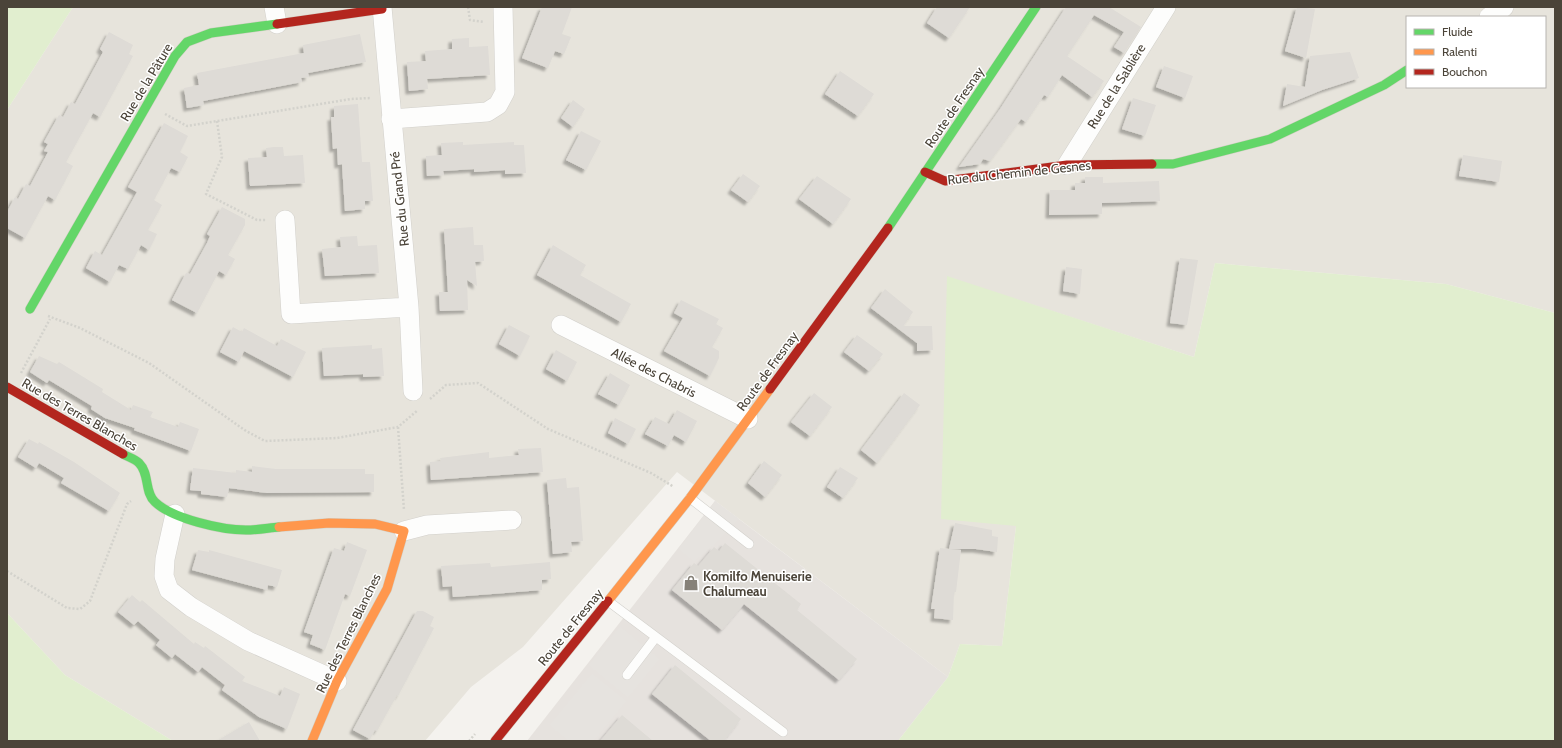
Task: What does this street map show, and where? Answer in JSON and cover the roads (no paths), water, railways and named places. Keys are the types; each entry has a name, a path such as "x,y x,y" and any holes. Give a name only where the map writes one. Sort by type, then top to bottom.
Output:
{"street":[{"name":"Route de Fresnay","path":"498,739 690,498 882,236 1036,7"},
{"name":"Rue de la Sablière","path":"1067,165 1166,7"},
{"path":"1490,16 1504,7"},
{"name":"Rue de la Pâture","path":"30,309 175,56 187,42 211,33 275,16 382,8"},
{"name":"Rue du Grand Pré","path":"382,8 409,307 422,399"},
{"path":"391,119 487,112 498,105 505,92 503,16"},
{"name":"Rue du Chemin de Gesnes","path":"925,172 945,181 1067,165 1173,164 1270,139 1384,85 1406,71"},
{"path":"285,220 291,314 409,307"},
{"name":"Allée des Chabris","path":"561,324 748,419"},
{"name":"Rue des Terres Blanches","path":"10,388 139,463 145,472 148,489 155,502 175,514 214,526 246,530 329,523 375,524 404,531 387,589 337,681 312,741"},
{"path":"175,514 165,559 164,576 169,590 191,607 248,641 337,681"},
{"path":"404,531 427,525 512,520"}],"lane":[{"path":"690,498 749,544"},
{"path":"608,601 783,732"},
{"path":"627,675 656,637"}],"place":[{"name":"Komilfo Menuiserie Chalumeau","path":"691,583"}]}
